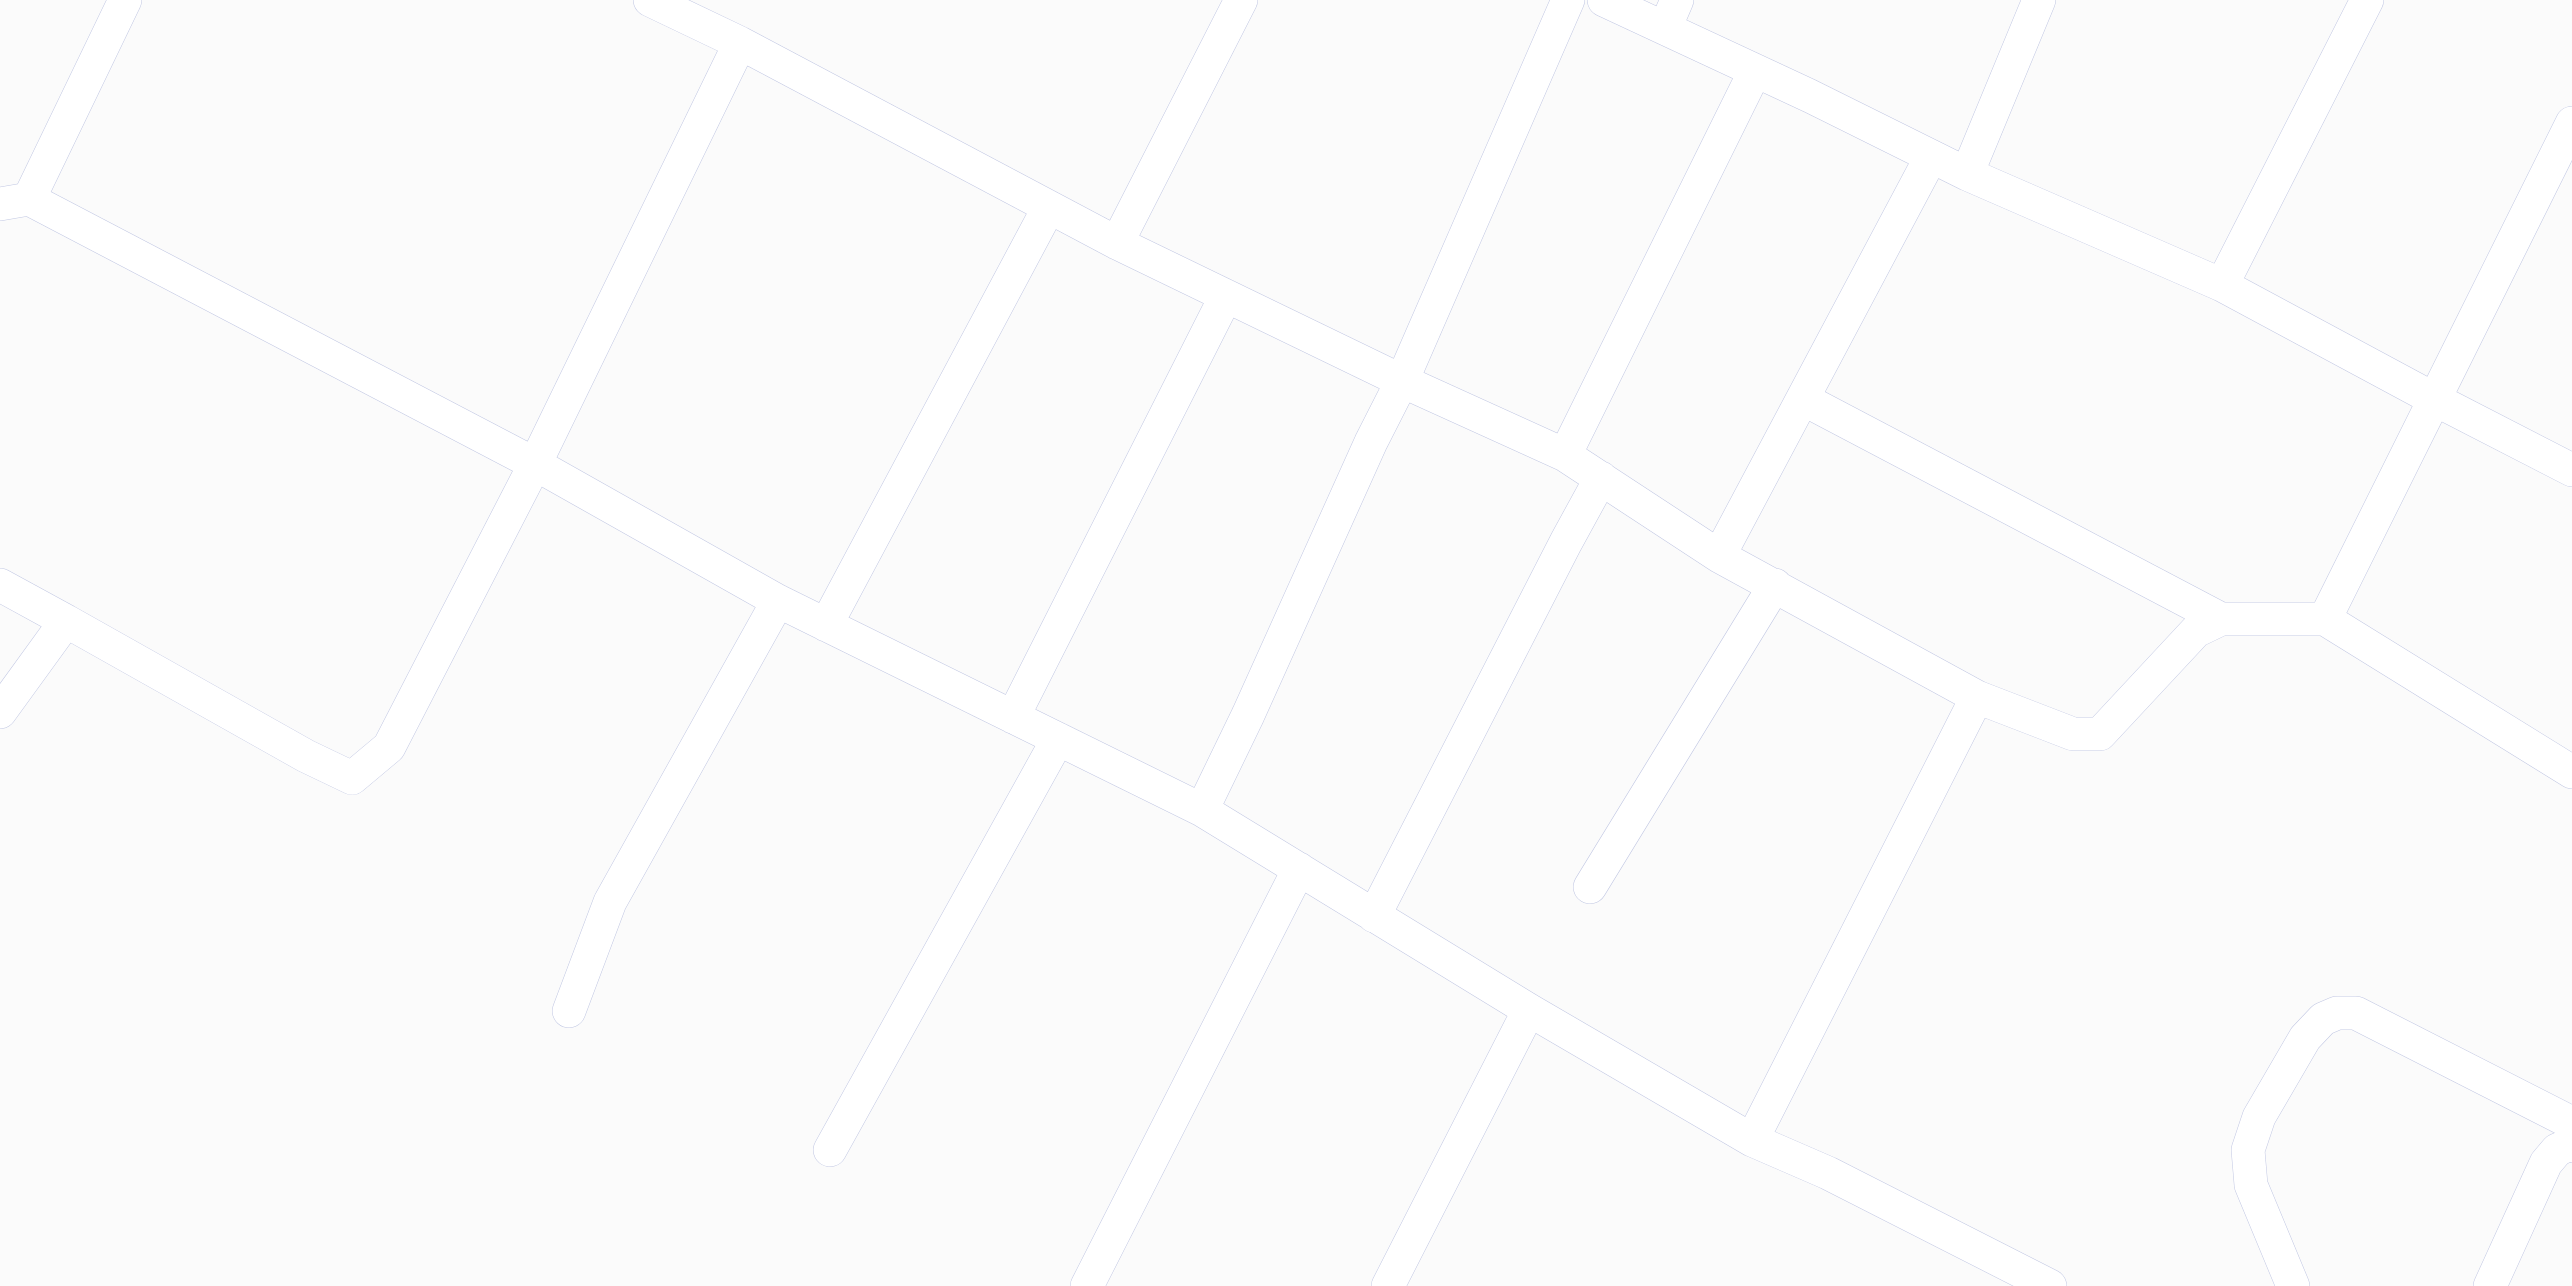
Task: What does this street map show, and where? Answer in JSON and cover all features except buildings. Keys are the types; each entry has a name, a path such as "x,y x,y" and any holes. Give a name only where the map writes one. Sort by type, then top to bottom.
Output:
{"street":[{"path":"125,0 14,201 535,464 778,601 1202,810 1529,1010 1752,1140 1828,1173 2050,1286"},
{"path":"650,0 740,43 1117,243 1402,381 1565,455 1719,556 1977,697 2073,734 2100,734 2196,632 2221,619"},
{"path":"1117,243 1241,0"},
{"path":"1202,810 1248,715 1371,442 1402,381 1568,0"},
{"path":"1604,0 1671,14 1755,70 1966,174 2222,285 2572,470"},
{"path":"1966,174 2039,0"},
{"path":"2222,285 2367,0"},
{"path":"0,585 306,756 352,778 389,747 535,464 740,43"},
{"path":"1565,455 1755,70"},
{"path":"2325,620 2572,123"},
{"path":"1719,556 1931,157"},
{"path":"826,625 1049,207"},
{"path":"1013,717 1226,296"},
{"path":"1803,399 2221,619 2325,620 2572,772"},
{"path":"1374,916 1560,553 1601,478"},
{"path":"1590,887 1775,585"},
{"path":"569,1011 610,902 778,601"},
{"path":"0,712 66,621"},
{"path":"1752,1140 1977,697"},
{"path":"830,1150 1058,739"},
{"path":"1087,1286 1299,869"},
{"path":"1388,1286 1529,1010"},
{"path":"2293,1286 2251,1185 2248,1150 2259,1117 2305,1038 2323,1019 2337,1013 2356,1014 2571,1136 2546,1163 2490,1286"}]}
